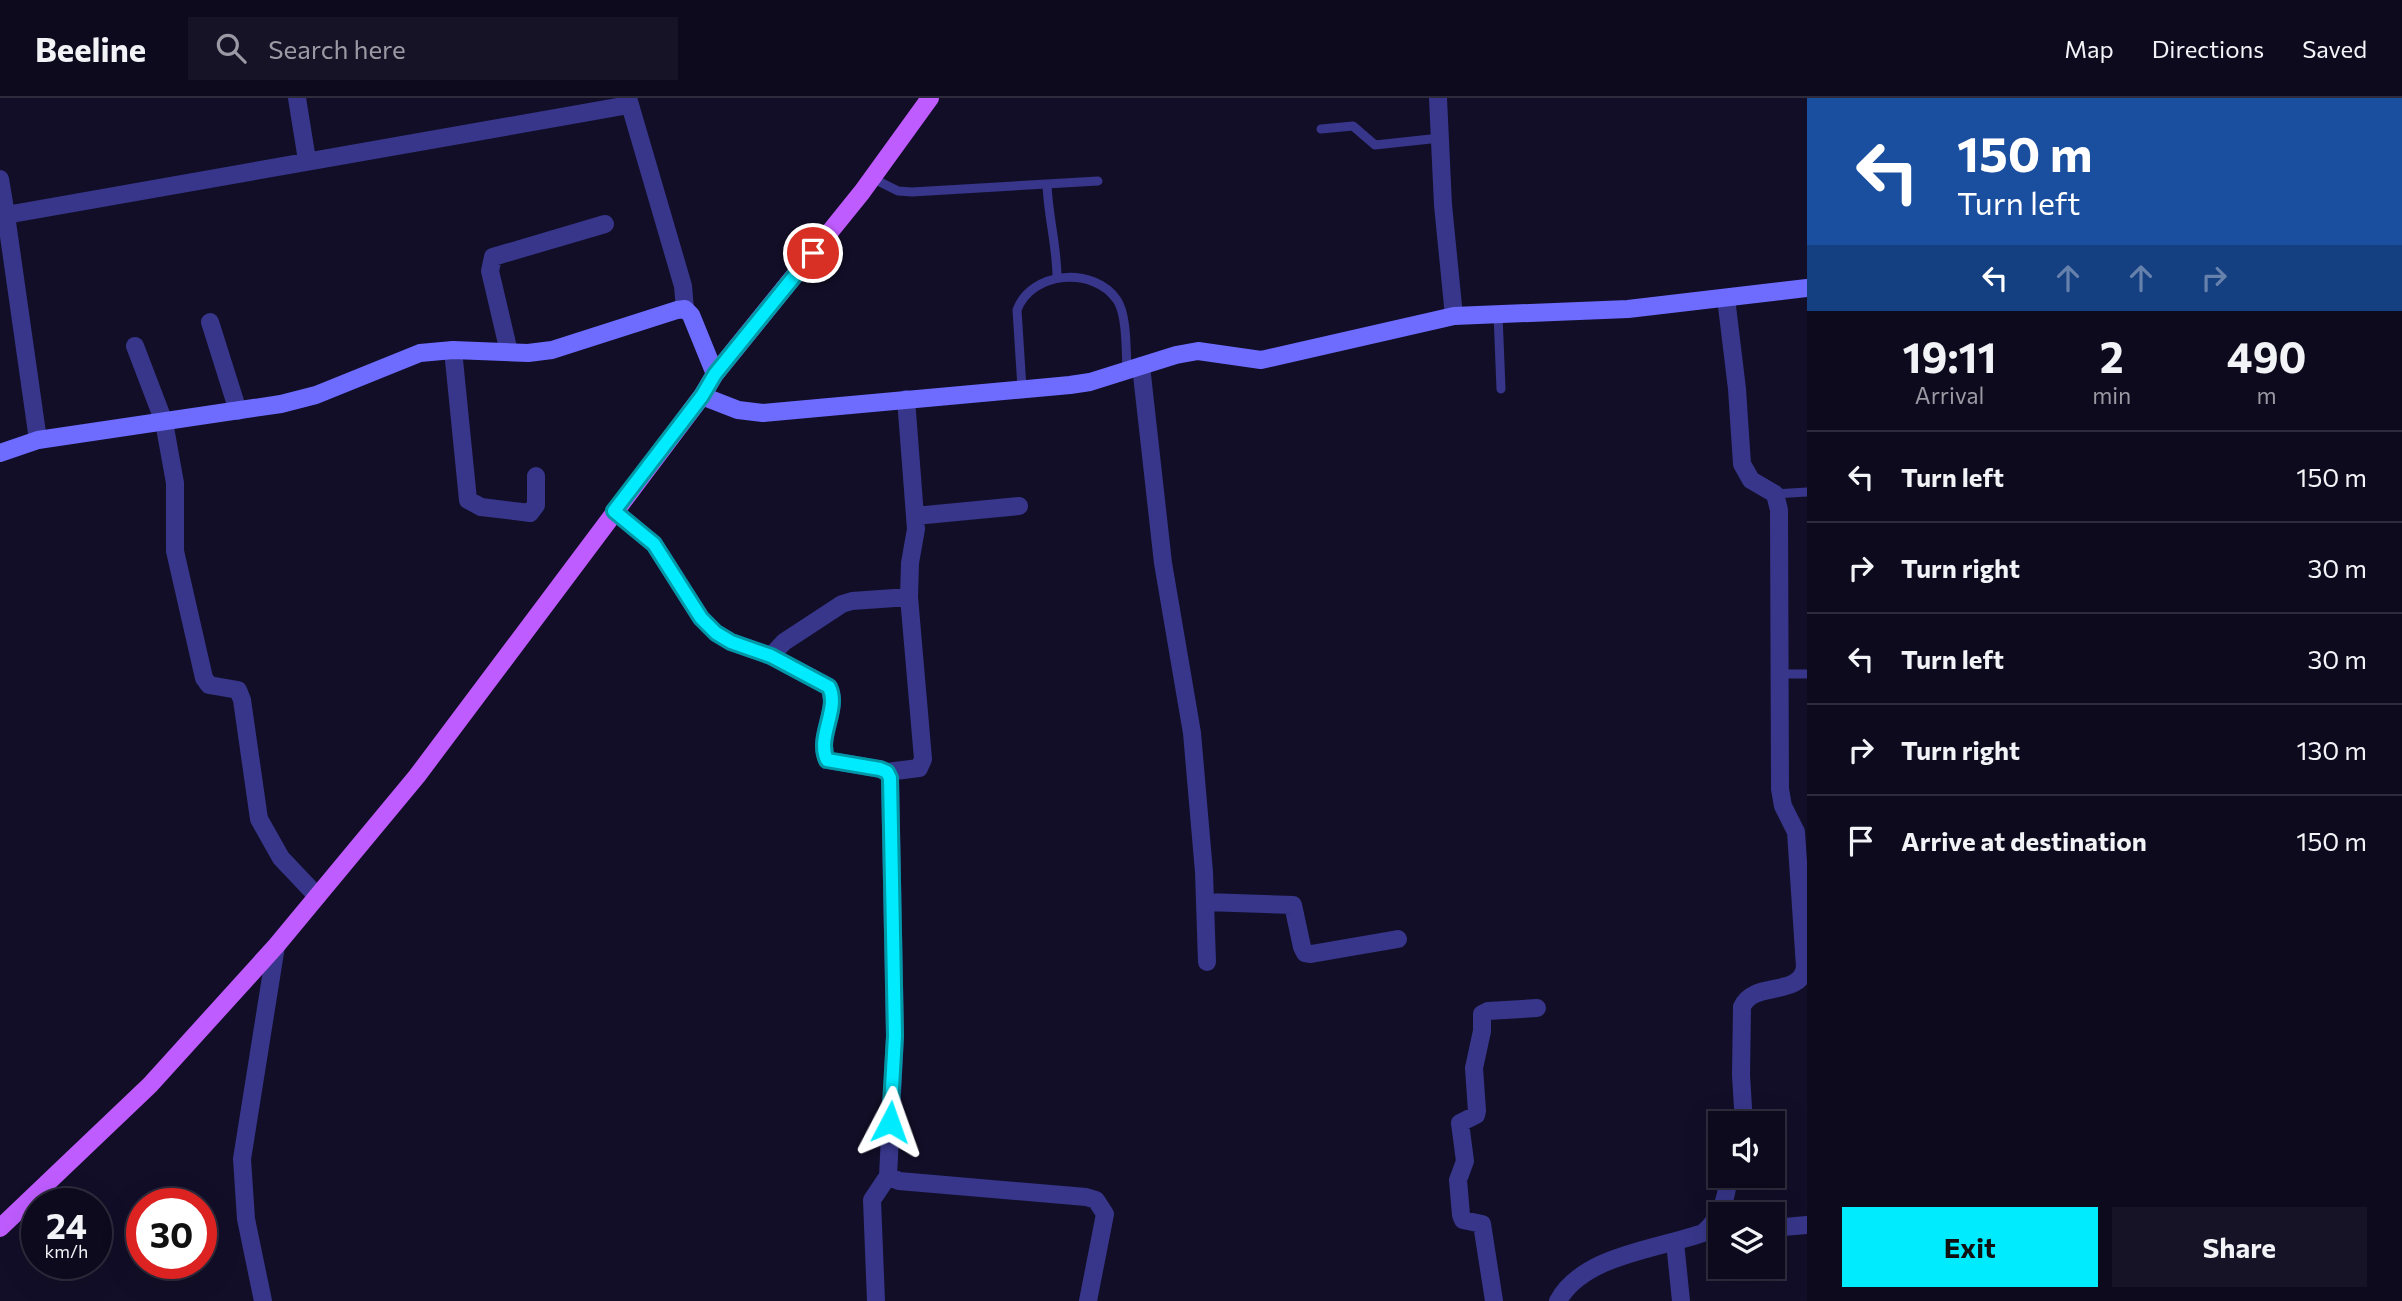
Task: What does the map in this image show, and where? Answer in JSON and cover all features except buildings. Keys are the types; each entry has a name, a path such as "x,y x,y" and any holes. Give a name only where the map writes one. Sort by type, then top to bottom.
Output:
{"main road":[{"path":"1,1223 150,1085 276,946 417,776 702,396 715,374 872,178 930,98"}],"street":[{"path":"297,98 307,160"},
{"path":"1438,98 1454,316"},
{"path":"6,215 628,102 683,286 685,309 691,315 715,374"},
{"path":"0,179 6,215 7,272 38,440"},
{"path":"509,352 491,271 493,257 605,224"},
{"path":"702,396 750,413 1090,382 1198,351 1261,360 1454,316 1628,309 1807,288"},
{"path":"1726,298 1737,389 1742,464 1751,480 1775,494 1779,510 1780,789 1783,806 1796,832 1805,967 1804,976 1799,981 1759,992 1745,1000 1741,1075 1743,1111"},
{"path":"0,453 38,440 238,411 316,395 420,354 453,350 552,350 685,309"},
{"path":"210,322 238,411"},
{"path":"135,346 164,422 175,484 175,551 204,678 209,685 238,690 242,700 259,819 281,858 317,896"},
{"path":"453,350 468,500 481,507 530,513 536,505 537,476"},
{"path":"1134,368 1163,564 1192,733 1207,962"},
{"path":"614,511 654,544 701,618 716,633 731,642 771,656 829,687 832,700 824,747 827,760 887,772 919,768 923,759 909,597 915,516 906,399"},
{"path":"915,516 1019,506"},
{"path":"771,656 784,642 817,623 842,604 909,597"},
{"path":"876,1301 872,1200 888,1176 895,1036 892,786 887,772"},
{"path":"1205,902 1293,905 1305,953 1398,939"},
{"path":"263,1301 246,1219 242,1159 276,946"},
{"path":"1494,1301 1482,1224 1463,1220 1461,1215 1458,1180 1465,1161 1460,1124 1476,1115 1477,1111 1474,1068 1482,1031 1482,1014 1488,1011 1537,1008"},
{"path":"888,1176 899,1181 1060,1194 1096,1200 1105,1214 1088,1301"},
{"path":"1785,1227 1807,1225"},
{"path":"1558,1301 1575,1281 1618,1257 1708,1230"},
{"path":"1675,1242 1681,1301"}],"lane":[{"path":"1321,129 1353,126 1375,145 1440,138"},
{"path":"872,178 898,191 912,192 1098,181"},
{"path":"1047,184 1048,216 1057,258 1057,278"},
{"path":"1022,388 1017,310 1021,299 1040,285 1057,278 1074,277 1090,281 1107,290 1118,301 1134,368"},
{"path":"1498,313 1501,389"},
{"path":"1775,494 1807,492"},
{"path":"1778,674 1807,674"}],"route":[{"path":"813,253 715,374 702,396 614,511 654,544 701,618 716,633 731,642 771,656 829,687 832,700 824,747 827,760 880,769 887,772 890,778 895,1036 890,1122"}]}
